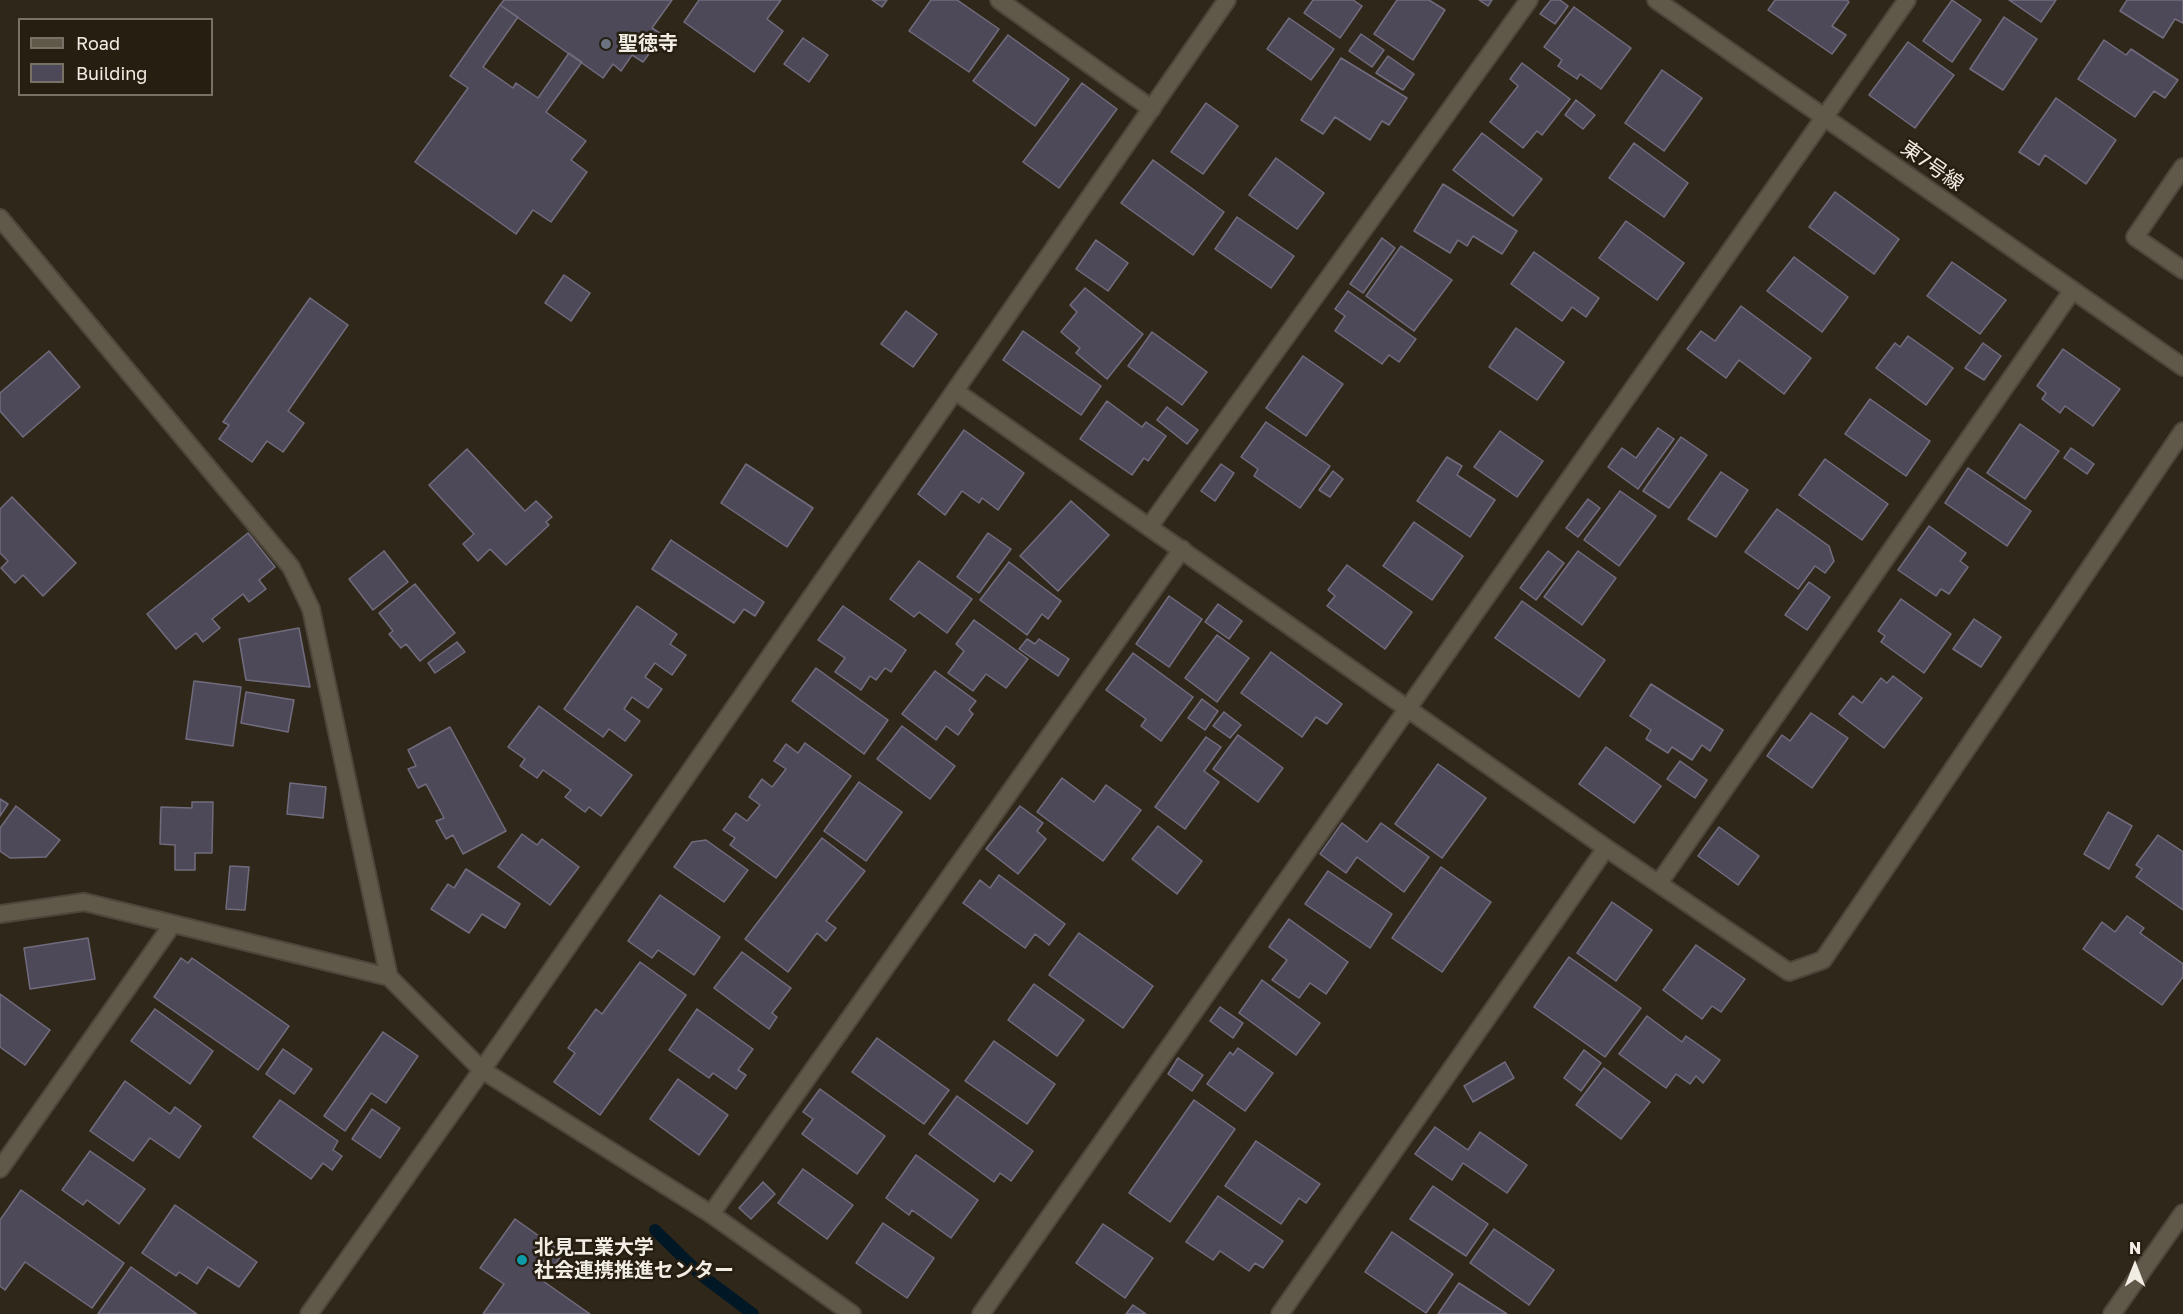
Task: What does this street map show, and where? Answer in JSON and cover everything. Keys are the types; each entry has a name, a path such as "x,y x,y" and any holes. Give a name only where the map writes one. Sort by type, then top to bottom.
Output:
{"street":[{"path":"999,0 1152,109"},
{"path":"309,1314 482,1070 1227,0"},
{"path":"1149,527 1529,0"},
{"name":"東7号線","path":"1656,0 2183,367"},
{"path":"981,1314 1907,0"},
{"path":"2183,167 2135,237 2183,270"},
{"path":"0,218 291,567 311,609 389,977"},
{"path":"1659,883 2072,291"},
{"path":"955,391 1606,848 1789,972 1823,960 2183,431"},
{"path":"711,1214 1182,549"},
{"path":"1280,1314 1606,848"},
{"path":"0,914 84,902 389,977 482,1070 711,1214 852,1314"},
{"path":"0,1169 172,925"},
{"path":"2112,1314 2183,1213"}],"building":[{"name":"聖徳寺","path":"504,0 672,0 652,28 663,35 643,62 632,55 621,71 613,64 603,78 500,5"},
{"path":"699,0 781,0 767,19 783,31 754,72 684,22"},
{"path":"872,0 887,0 882,7"},
{"path":"931,0 957,0 999,29 969,72 909,31"},
{"path":"1313,0 1353,0 1362,6 1340,38 1304,13"},
{"path":"1397,0 1429,0 1445,10 1413,60 1374,34"},
{"path":"1479,0 1492,0 1488,6"},
{"path":"1551,0 1560,0 1568,6 1555,24 1540,14"},
{"path":"1775,0 1847,0 1849,2 1832,26 1846,35 1832,54 1768,10"},
{"path":"1952,0 1981,20 1952,62 1923,41"},
{"path":"2009,0 2056,0 2041,22"},
{"path":"2127,0 2183,0 2183,23 2175,19 2163,38 2120,11"},
{"path":"500,5 518,17 483,67 513,88 516,83 538,98 569,53 582,62 546,112 586,141 571,160 587,172 551,222 533,210 516,234 415,162 468,88 450,76"},
{"path":"1574,7 1631,48 1601,89 1580,74 1577,79 1558,66 1562,60 1544,47"},
{"path":"2004,17 2037,39 2003,90 1970,69"},
{"path":"1289,18 1334,49 1311,80 1267,49"},
{"path":"1361,34 1384,50 1372,67 1349,51"},
{"path":"1008,35 1069,79 1035,126 973,81"},
{"path":"803,38 828,55 809,82 784,64"},
{"path":"2104,40 2126,55 2131,49 2178,80 2165,98 2154,91 2135,117 2078,79"},
{"path":"1908,42 1954,75 1915,128 1869,95"},
{"path":"1388,56 1414,74 1403,90 1376,73"},
{"path":"1341,58 1407,98 1389,125 1382,121 1370,140 1335,117 1323,134 1301,120"},
{"path":"1522,63 1570,99 1542,135 1537,131 1523,148 1490,122 1518,86 1510,79"},
{"path":"1662,70 1702,98 1664,151 1625,123"},
{"path":"1082,83 1117,109 1059,188 1023,162"},
{"path":"2056,98 2116,140 2086,184 2045,155 2039,165 2019,152"},
{"path":"1576,100 1595,115 1583,129 1565,115"},
{"path":"1206,103 1238,126 1203,174 1171,152"},
{"path":"1482,133 1542,179 1513,216 1453,170"},
{"path":"1634,143 1688,183 1664,217 1609,178"},
{"path":"1276,158 1324,193 1297,229 1249,195"},
{"path":"1153,160 1224,212 1193,255 1121,203"},
{"path":"1443,184 1517,231 1502,254 1473,236 1467,246 1458,240 1450,253 1414,231"},
{"path":"1835,192 1899,239 1874,274 1809,227"},
{"path":"1237,217 1294,256 1271,288 1215,249"},
{"path":"1626,221 1684,263 1657,300 1599,258"},
{"path":"1382,238 1395,248 1363,293 1350,284"},
{"path":"1096,240 1128,263 1108,291 1076,269"},
{"path":"1401,246 1452,280 1414,331 1366,296"},
{"path":"1534,252 1599,298 1586,317 1572,307 1562,321 1511,284"},
{"path":"1794,257 1848,297 1822,332 1767,291"},
{"path":"1952,262 2006,300 1980,334 1927,296"},
{"path":"564,275 590,293 571,321 545,303"},
{"path":"1085,288 1143,334 1107,379 1076,353 1080,348 1061,332 1077,312 1070,305"},
{"path":"1348,291 1416,339 1399,362 1389,355 1382,364 1335,331 1345,316 1335,309"},
{"path":"310,298 348,325 288,411 304,423 283,452 267,441 252,462 219,439 229,425 223,422"},
{"path":"1741,306 1811,358 1784,394 1739,360 1726,378 1687,349 1701,331 1715,341"},
{"path":"906,311 937,334 913,367 881,344"},
{"path":"1516,328 1564,362 1537,400 1489,367"},
{"path":"1023,331 1101,386 1081,415 1003,360"},
{"path":"1152,332 1207,372 1182,405 1128,366"},
{"path":"1908,336 1953,368 1926,405 1876,368 1895,343 1900,347"},
{"path":"1983,343 2001,356 1984,380 1965,368"},
{"path":"2063,349 2120,389 2093,426 2065,406 2060,413 2042,399 2046,393 2037,386"},
{"path":"49,351 80,387 23,437 0,411 0,393"},
{"path":"1303,356 1343,384 1306,436 1266,408"},
{"path":"1870,399 1930,441 1906,476 1845,434"},
{"path":"1107,401 1142,427 1146,422 1166,436 1148,461 1144,458 1132,475 1080,439"},
{"path":"1167,407 1198,430 1187,444 1157,420"},
{"path":"1266,422 1330,466 1300,508 1254,476 1258,469 1241,457"},
{"path":"2020,424 2059,451 2025,499 1987,473"},
{"path":"1658,428 1674,439 1638,489 1608,467 1622,448 1636,458"},
{"path":"964,430 1024,473 998,510 982,498 979,503 962,491 945,515 918,494"},
{"path":"1500,431 1543,461 1517,497 1474,467"},
{"path":"1681,437 1707,455 1669,508 1643,491"},
{"path":"2071,448 2094,464 2087,474 2064,458"},
{"path":"467,449 525,511 536,501 552,517 546,522 549,525 506,565 490,549 478,561 463,544 474,534 429,485"},
{"path":"1447,457 1462,466 1457,475 1495,500 1470,537 1417,501"},
{"path":"1825,459 1888,504 1862,540 1799,495"},
{"path":"746,464 813,508 787,547 721,503"},
{"path":"1221,464 1234,473 1215,501 1201,491"},
{"path":"1968,468 2031,511 2007,546 1945,503"},
{"path":"1333,471 1343,479 1330,497 1319,490"},
{"path":"1721,472 1748,490 1716,537 1688,519"},
{"path":"1620,491 1656,516 1619,566 1584,540"},
{"path":"12,497 76,563 43,596 23,575 15,583 1,568 8,561 0,553 0,509"},
{"path":"1588,499 1600,508 1578,537 1566,528"},
{"path":"1071,501 1109,535 1058,591 1020,556"},
{"path":"1777,509 1829,546 1834,561 1825,573 1815,566 1798,589 1745,552"},
{"path":"1414,522 1463,556 1432,600 1383,566"},
{"path":"1929,526 1966,553 1960,561 1968,567 1949,594 1941,589 1936,596 1898,570"},
{"path":"248,533 275,567 259,580 266,589 249,602 243,594 212,619 220,628 203,642 196,633 176,649 147,614"},
{"path":"988,533 1011,549 979,593 957,577"},
{"path":"671,540 764,602 755,616 744,609 734,623 652,569"},
{"path":"384,551 408,582 373,610 349,579"},
{"path":"1548,551 1564,563 1536,600 1520,588"},
{"path":"1578,551 1616,578 1582,625 1544,597"},
{"path":"919,561 972,599 947,633 919,612 914,617 890,599"},
{"path":"1009,562 1061,601 1048,619 1042,614 1027,635 980,600"},
{"path":"1347,565 1412,612 1385,649 1327,606 1335,596 1328,590"},
{"path":"1809,582 1830,597 1807,630 1785,615"},
{"path":"415,584 455,633 420,661 406,644 401,648 389,634 393,631 379,613"},
{"path":"1169,596 1202,619 1169,667 1136,644"},
{"path":"1901,599 1951,634 1924,673 1881,642 1885,636 1878,631"},
{"path":"1522,601 1605,660 1579,697 1495,638"},
{"path":"1218,604 1242,621 1229,639 1205,622"},
{"path":"637,606 677,634 670,644 686,655 672,675 655,663 645,677 662,689 648,708 632,697 624,709 640,721 625,741 609,729 603,737 564,709"},
{"path":"843,606 906,650 891,672 885,668 876,680 870,676 861,690 835,672 845,658 818,640"},
{"path":"1974,619 2001,637 1981,667 1953,649"},
{"path":"974,620 1028,659 1006,688 986,674 973,691 948,673 964,651 956,644"},
{"path":"299,628 310,687 246,680 239,639"},
{"path":"1217,635 1249,658 1217,702 1185,678"},
{"path":"1027,639 1035,644 1039,639 1069,659 1058,676 1019,649"},
{"path":"457,642 465,652 435,673 428,663"},
{"path":"1271,652 1342,704 1327,724 1316,717 1302,737 1241,693"},
{"path":"1133,653 1193,697 1161,741 1141,726 1146,719 1106,690"},
{"path":"816,668 888,720 864,754 792,701"},
{"path":"935,671 976,701 969,710 973,714 958,735 946,726 936,740 902,714"},
{"path":"1893,676 1922,698 1884,748 1839,714 1853,696 1862,703 1881,678 1887,683"},
{"path":"194,681 241,687 233,746 186,739"},
{"path":"1651,684 1723,730 1710,751 1702,745 1692,760 1672,747 1668,753 1646,739 1651,730 1630,716"},
{"path":"246,692 294,700 288,732 241,723"},
{"path":"1202,699 1218,711 1205,730 1188,718"},
{"path":"539,706 632,775 601,816 589,807 585,812 565,797 571,790 543,770 537,778 520,766 525,759 508,747"},
{"path":"1224,712 1241,725 1230,738 1213,726"},
{"path":"1811,713 1848,738 1812,788 1767,756 1782,735 1790,741"},
{"path":"902,726 955,766 930,799 877,759"},
{"path":"450,727 506,831 463,854 453,835 446,839 436,821 444,818 426,784 418,788 408,769 416,766 408,750"},
{"path":"1238,735 1283,768 1258,802 1213,769"},
{"path":"1206,737 1221,747 1204,771 1219,782 1185,829 1155,807"},
{"path":"805,743 851,776 776,878 730,845 735,838 723,830 736,813 747,821 760,805 749,797 762,779 772,787 786,769 774,761 786,744 798,753"},
{"path":"1606,747 1661,786 1634,823 1579,784"},
{"path":"1680,761 1707,780 1695,798 1667,779"},
{"path":"1438,764 1486,798 1442,858 1395,824"},
{"path":"1062,778 1094,802 1106,785 1141,810 1103,861 1037,812"},
{"path":"859,782 902,812 866,861 824,831"},
{"path":"290,783 326,787 323,818 287,814"},
{"path":"0,799 8,804 0,816"},
{"path":"192,802 213,802 212,853 195,853 195,870 175,870 175,845 160,844 161,807 192,808"},
{"path":"16,806 60,840 46,857 10,858 0,851 0,828"},
{"path":"1020,806 1043,823 1037,831 1046,839 1018,874 986,849"},
{"path":"2108,812 2132,826 2109,869 2084,854"},
{"path":"1342,823 1367,842 1381,823 1429,857 1404,892 1357,857 1346,873 1320,854"},
{"path":"1158,826 1202,861 1177,894 1132,859"},
{"path":"1719,827 1759,856 1738,885 1698,856"},
{"path":"522,834 537,845 542,839 579,867 550,905 498,867"},
{"path":"2158,835 2183,852 2183,910 2136,877 2142,869 2136,865"},
{"path":"822,838 865,871 826,921 836,928 826,941 817,933 788,972 745,939"},
{"path":"706,840 748,870 724,902 674,867 692,842"},
{"path":"230,866 249,867 245,910 226,909"},
{"path":"1441,867 1491,902 1442,972 1392,938"},
{"path":"466,869 520,904 505,928 482,914 469,933 431,909 448,884 454,888"},
{"path":"1328,871 1392,914 1370,948 1305,904"},
{"path":"999,875 1065,924 1049,945 1035,934 1025,948 963,903 980,880 990,888"},
{"path":"660,895 720,937 694,975 658,950 652,958 628,941"},
{"path":"1612,902 1652,930 1616,981 1577,953"},
{"path":"2127,916 2144,928 2140,933 2183,964 2183,977 2162,1005 2083,949 2102,922 2115,932"},
{"path":"1289,919 1348,962 1326,994 1310,983 1299,998 1272,980 1287,960 1269,947"},
{"path":"1079,933 1153,986 1123,1028 1049,975"},
{"path":"88,938 95,979 30,989 24,948"},
{"path":"1696,945 1745,979 1721,1012 1712,1006 1702,1019 1663,990"},
{"path":"742,952 791,988 772,1013 777,1017 769,1029 714,988"},
{"path":"1569,957 1641,1008 1605,1057 1534,1007"},
{"path":"181,958 188,963 192,958 289,1026 258,1070 154,997"},
{"path":"640,962 686,995 600,1115 554,1082 575,1053 568,1048 596,1009 602,1014"},
{"path":"1262,980 1320,1023 1296,1055 1239,1013"},
{"path":"1034,984 1084,1020 1057,1056 1008,1020"},
{"path":"0,994 50,1030 25,1065 0,1047"},
{"path":"1220,1007 1243,1023 1233,1038 1210,1021"},
{"path":"155,1009 213,1051 190,1084 131,1041"},
{"path":"697,1009 753,1049 738,1070 746,1075 736,1089 713,1073 709,1078 669,1050"},
{"path":"1647,1016 1682,1042 1686,1036 1720,1060 1703,1083 1696,1076 1690,1084 1676,1074 1666,1088 1619,1054"},
{"path":"383,1032 418,1056 386,1103 371,1093 345,1131 324,1116"},
{"path":"877,1038 949,1090 924,1124 852,1072"},
{"path":"994,1041 1055,1084 1027,1124 965,1081"},
{"path":"1238,1048 1273,1073 1245,1111 1207,1084 1230,1052 1233,1055"},
{"path":"283,1049 312,1069 294,1094 266,1074"},
{"path":"1584,1050 1601,1063 1581,1091 1564,1078"},
{"path":"1178,1058 1203,1075 1192,1091 1168,1074"},
{"path":"1505,1062 1514,1078 1473,1102 1464,1086"},
{"path":"1604,1068 1650,1102 1621,1139 1576,1105"},
{"path":"678,1079 728,1115 699,1155 650,1119"},
{"path":"125,1081 170,1114 175,1107 201,1126 179,1158 150,1138 133,1161 90,1131"},
{"path":"820,1089 885,1136 857,1174 802,1134 813,1119 803,1112"},
{"path":"957,1096 1033,1151 1011,1181 1000,1173 994,1182 929,1134"},
{"path":"280,1100 338,1141 333,1150 342,1156 332,1170 323,1163 311,1179 253,1137"},
{"path":"1194,1100 1235,1129 1170,1222 1129,1193"},
{"path":"372,1109 400,1128 380,1158 352,1139"},
{"path":"1435,1127 1468,1150 1480,1132 1527,1165 1507,1193 1463,1163 1452,1180 1415,1154"},
{"path":"1256,1141 1320,1184 1306,1203 1299,1198 1281,1224 1225,1186"},
{"path":"90,1151 145,1189 119,1224 87,1200 83,1205 62,1190"},
{"path":"916,1155 978,1200 951,1238 912,1210 909,1215 886,1198"},
{"path":"803,1169 853,1205 827,1239 778,1203"},
{"path":"763,1182 775,1194 751,1219 739,1208"},
{"path":"1433,1186 1488,1224 1466,1256 1410,1219"},
{"path":"21,1190 124,1263 92,1308 25,1262 5,1290 0,1286 0,1220"},
{"path":"1218,1196 1283,1241 1263,1268 1255,1263 1249,1271 1220,1251 1213,1260 1186,1242"},
{"path":"175,1205 257,1262 239,1287 208,1267 197,1284 179,1272 176,1276 142,1253"},
{"name":"北見工業大学 社会連携推進センター","path":"515,1219 563,1253 543,1281 590,1314 483,1314 504,1284 480,1268"},
{"path":"883,1223 934,1258 907,1298 856,1263"},
{"path":"1103,1224 1153,1258 1125,1298 1076,1263"},
{"path":"1494,1229 1554,1270 1529,1305 1470,1263"},
{"path":"1392,1232 1453,1274 1426,1313 1365,1272"},
{"path":"131,1267 197,1314 98,1314"},
{"path":"1459,1283 1507,1314 1438,1314"},
{"path":"1133,1305 1146,1314 1126,1314"}],"waterway":[{"path":"655,1230 701,1275 753,1314"}],"place":[{"name":"聖徳寺","path":"606,44"},
{"name":"北見工業大学 社会連携推進センター","path":"522,1260"}]}
